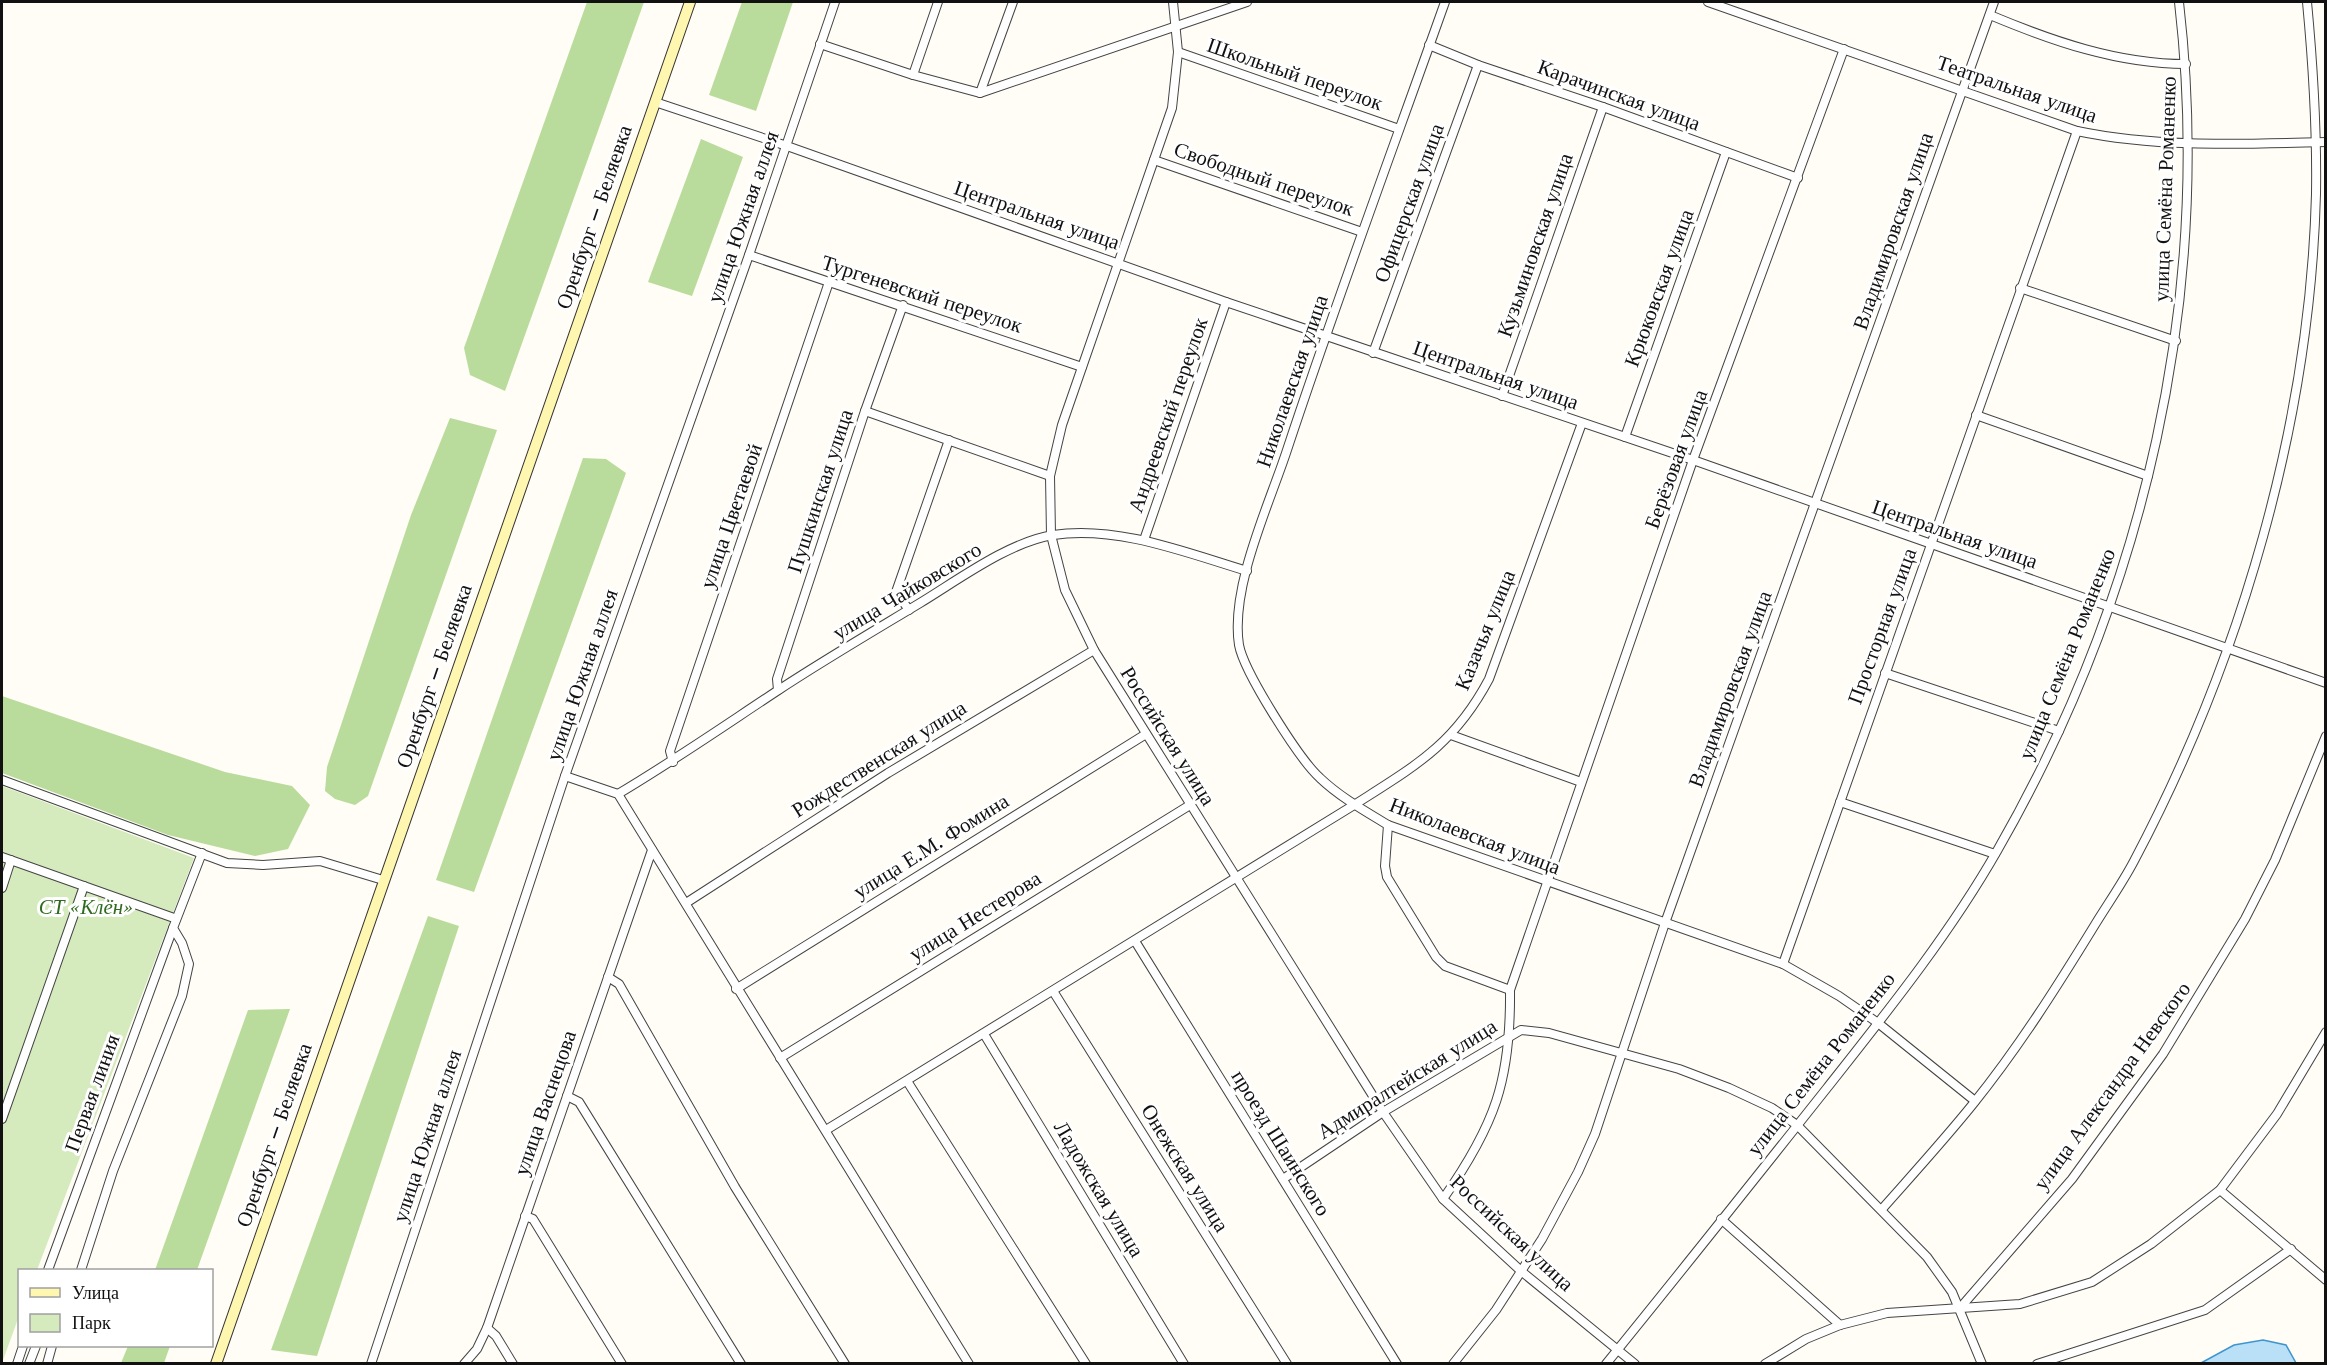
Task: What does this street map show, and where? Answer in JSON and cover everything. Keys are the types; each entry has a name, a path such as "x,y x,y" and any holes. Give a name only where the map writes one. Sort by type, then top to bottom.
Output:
{"main road":[{"name":"Оренбург – Беляевка","path":"216,1364 690,2"}],"street":[{"name":"улица Южная аллея","path":"371,1364 565,776 749,255 835,2"},
{"path":"913,75 938,2"},
{"path":"980,93 1013,2"},
{"name":"Российская улица","path":"1173,2 1178,52 1172,108 1062,425 1050,476 1051,535 1065,590 1094,650 1236,879 1383,1112 1443,1198 1521,1271 1635,1364"},
{"path":"820,44 913,75 980,93 1247,2"},
{"name":"Николаевская улица","path":"1445,2 1325,336 1247,571 1237,620 1240,648 1247,665 1295,746 1318,777 1354,805 1388,825 1784,964 1839,996 1878,1023 1975,1101"},
{"name":"Театральная улица","path":"1708,2 2077,131 2118,140 2187,143 2325,142"},
{"name":"Владимировская улица","path":"1453,1364 1496,1310 1542,1239 1578,1172 1595,1134 1620,1051 1665,923 1994,2"},
{"name":"улица Семёна Романенко","path":"1606,1364 1878,1023 1939,940 1995,854 2060,732 2109,607 2132,538 2148,476 2176,340 2185,234 2187,143 2186,64 2179,2"},
{"path":"1882,1209 1975,1101 2055,990 2134,862 2193,737 2228,648 2272,501 2297,372 2313,241 2315,142 2307,2"},
{"path":"1990,15 2036,34 2082,49 2136,61 2186,64"},
{"name":"Карачинская улица","path":"1429,45 1478,65 1603,106 1798,178"},
{"name":"Берёзовая улица","path":"1443,1198 1463,1170 1494,1112 1503,1084 1510,1035 1510,990 1693,460 1844,49"},
{"name":"Школьный переулок","path":"1178,52 1399,129"},
{"name":"Офицерская улица","path":"1373,353 1478,65"},
{"name":"Центральная улица","path":"655,102 787,146 1373,353 1693,460 2325,683"},
{"name":"Кузьминовская улица","path":"1502,396 1603,106"},
{"name":"Просторная улица","path":"1784,964 2077,131"},
{"name":"Крюковская улица","path":"1625,437 1726,152"},
{"name":"Свободный переулок","path":"1154,160 1362,232"},
{"name":"Тургеневский переулок","path":"749,255 1082,367"},
{"name":"улица Цветаевой","path":"673,762 670,751 829,282"},
{"path":"2020,288 2176,340"},
{"name":"Андреевский переулок","path":"1144,540 1226,302"},
{"name":"Пушкинская улица","path":"778,690 777,679 865,411 903,305"},
{"path":"865,411 1050,476"},
{"path":"1976,415 2148,476"},
{"name":"Казачья улица","path":"1236,879 1426,757 1451,735 1472,710 1489,679 1582,423"},
{"path":"909,610 896,592 950,440"},
{"name":"улица Чайковского","path":"618,794 673,762 778,690 983,565 1051,535 1076,533 1144,540 1247,571"},
{"name":"Рождественская улица","path":"686,903 888,772 1094,650"},
{"path":"1885,673 2060,732"},
{"name":"улица Е.М. Фомина","path":"736,989 1146,734"},
{"path":"1451,735 1581,782"},
{"name":"улица Александра Невского","path":"1960,1308 2072,1179 2163,1054 2206,986 2255,899 2301,799 2325,736"},
{"path":"565,776 618,794 969,1364"},
{"path":"2,780 227,863 263,865 305,860 320,861 383,880"},
{"path":"1840,801 1995,854"},
{"name":"улица Нестерова","path":"780,1058 1190,805"},
{"path":"1388,825 1385,866 1388,877 1436,957 1454,970 1510,990"},
{"name":"улица Васнецова","path":"464,1364 477,1349 487,1328 652,850"},
{"path":"2,856 174,918 184,900 202,853"},
{"path":"2,888 11,860"},
{"path":"826,1130 1236,879"},
{"path":"2,1119 84,885"},
{"name":"Первая линия","path":"48,1269 173,928 174,918"},
{"path":"81,1269 116,1161 182,996 189,963 182,943 173,928"},
{"name":"проезд Шаинского","path":"1135,941 1397,1364"},
{"path":"608,977 619,984 735,1187 845,1364"},
{"name":"Онежская улица","path":"1053,991 1287,1364"},
{"name":"Адмиралтейская улица","path":"1283,1179 1383,1112 1510,1035 1530,1030 1620,1051 1729,1088 1772,1108 1797,1125 1927,1257 1952,1292 1982,1364"},
{"path":"1765,1364 1806,1339 1839,1325 1887,1314 2020,1304 2092,1281 2151,1244 2220,1190 2277,1114 2325,1032"},
{"name":"Ладожская улица","path":"984,1034 1184,1364"},
{"path":"907,1081 1086,1364"},
{"path":"567,1096 579,1102 741,1364"},
{"path":"2220,1190 2325,1280"},
{"path":"525,1216 533,1219 622,1364"},
{"path":"1720,1219 1839,1325"},
{"path":"2037,1364 2205,1310 2291,1249"},
{"path":"487,1328 496,1336 513,1364"},
{"path":"17,1364 23,1347"},
{"path":"29,1364 36,1347"},
{"path":"47,1364 52,1347"}],"green space":[{"path":"587,2 644,2 505,391 470,375 464,348"},
{"path":"742,2 793,2 756,111 709,95"},
{"path":"701,139 743,157 692,296 648,282"},
{"path":"450,418 497,430 368,796 355,805 335,799 325,791 327,767 411,515"},
{"path":"583,458 606,459 626,473 474,892 436,880"},
{"path":"2,696 225,772 292,786 310,805 288,849 255,856 168,835 2,773"},
{"name":"СТ «Клён»","path":"2,786 194,858 37,1269 18,1269 18,1319 2,1363"},
{"path":"428,916 459,926 317,1356 271,1350"},
{"path":"290,1009 197,1269 155,1269 248,1010"},
{"path":"128,1347 170,1347 164,1363 121,1363"}],"water":[{"path":"2263,1340 2286,1345 2296,1363 2201,1363 2234,1345"}]}
